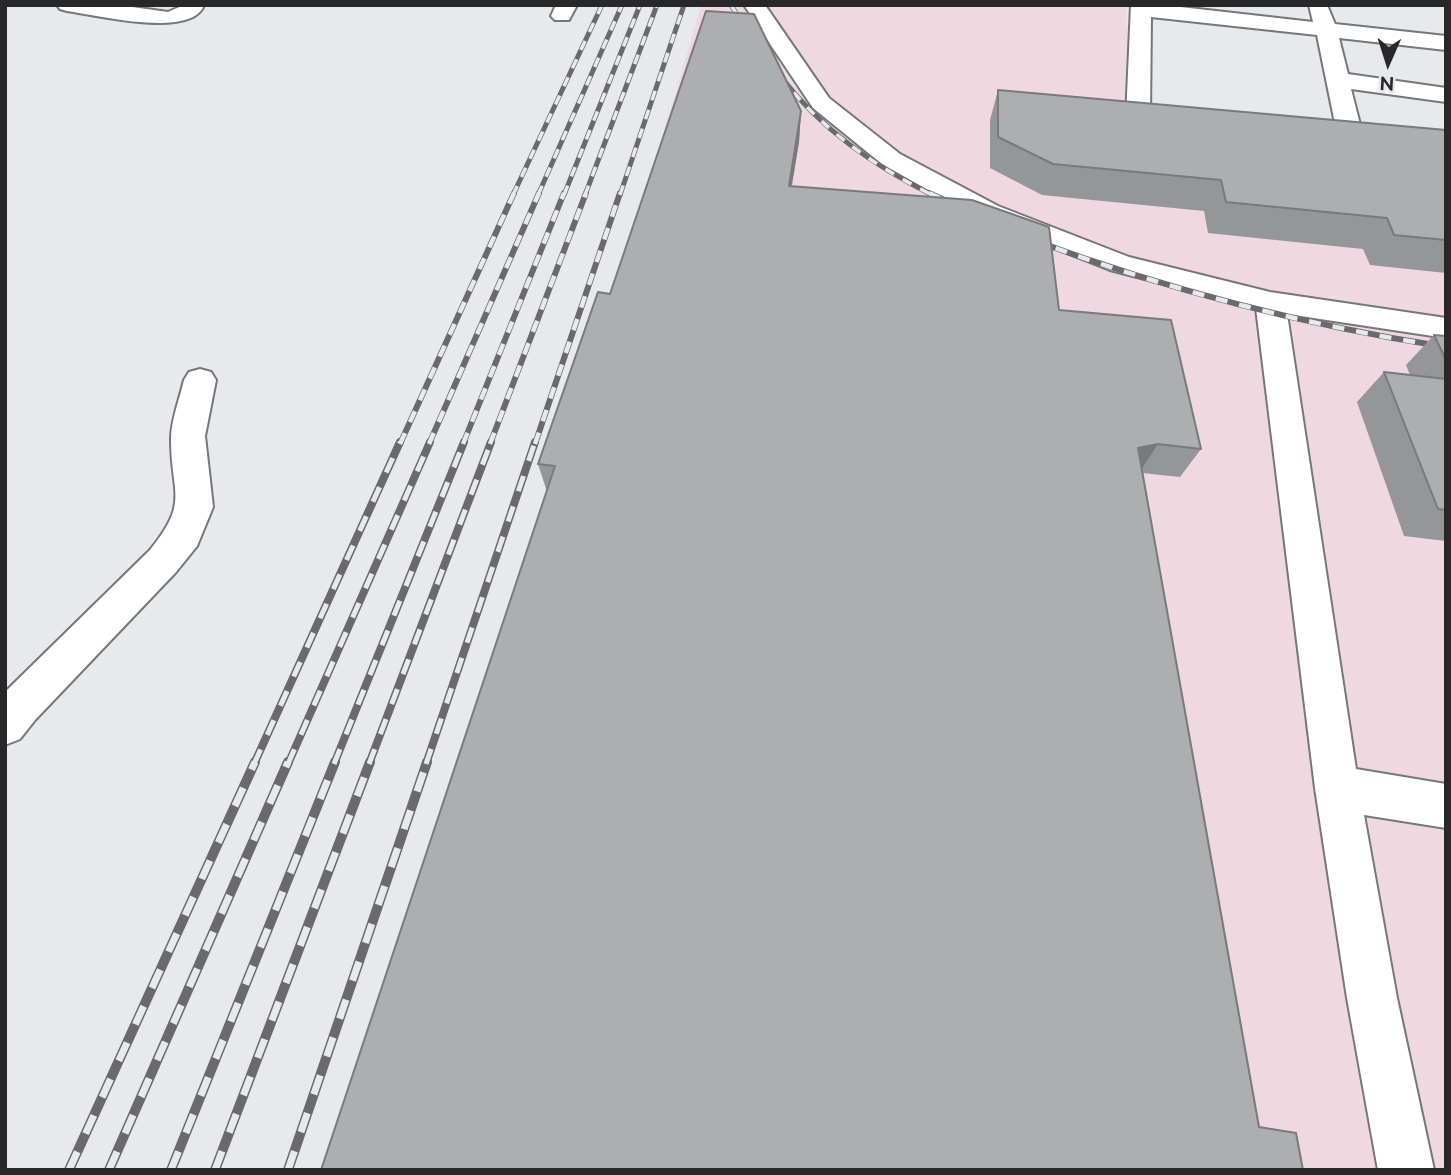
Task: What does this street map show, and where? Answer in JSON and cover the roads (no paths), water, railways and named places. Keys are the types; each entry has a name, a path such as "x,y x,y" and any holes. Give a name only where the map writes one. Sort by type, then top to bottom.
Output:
{"street":[{"path":"67,5 169,18 182,16 193,9 194,5"},
{"path":"754,5 821,103 891,159 988,212 1120,264 1270,302 1446,328"},
{"path":"1318,5 1326,28 1353,148"},
{"path":"1192,130 1141,123 1138,118 1141,7 1446,43"},
{"path":"1338,80 1446,95"},
{"path":"1326,145 1379,150"},
{"path":"1270,302 1337,788 1372,999 1406,1170"},
{"path":"5,725 20,706 163,561 184,535 194,508 188,436 200,380"},
{"path":"1337,788 1446,806"}],"railway":[{"path":"513,195 602,5"},
{"path":"538,195 622,5"},
{"path":"564,195 640,5"},
{"path":"585,195 657,5"},
{"path":"620,195 684,5"},
{"path":"731,5 746,29"},
{"path":"781,77 814,114 850,145 932,195"},
{"path":"400,444 514,193"},
{"path":"429,444 539,193"},
{"path":"463,444 564,193"},
{"path":"490,444 586,193"},
{"path":"535,444 620,193"},
{"path":"929,193 957,206"},
{"path":"1033,240 1135,275 1237,304 1341,328 1446,347"},
{"path":"254,764 400,442"},
{"path":"288,764 430,442"},
{"path":"334,764 464,442"},
{"path":"369,764 491,442"},
{"path":"426,764 535,442"},
{"path":"69,1170 255,762"},
{"path":"109,1170 288,762"},
{"path":"171,1170 335,762"},
{"path":"215,1170 370,762"},
{"path":"288,1170 427,762"}]}
